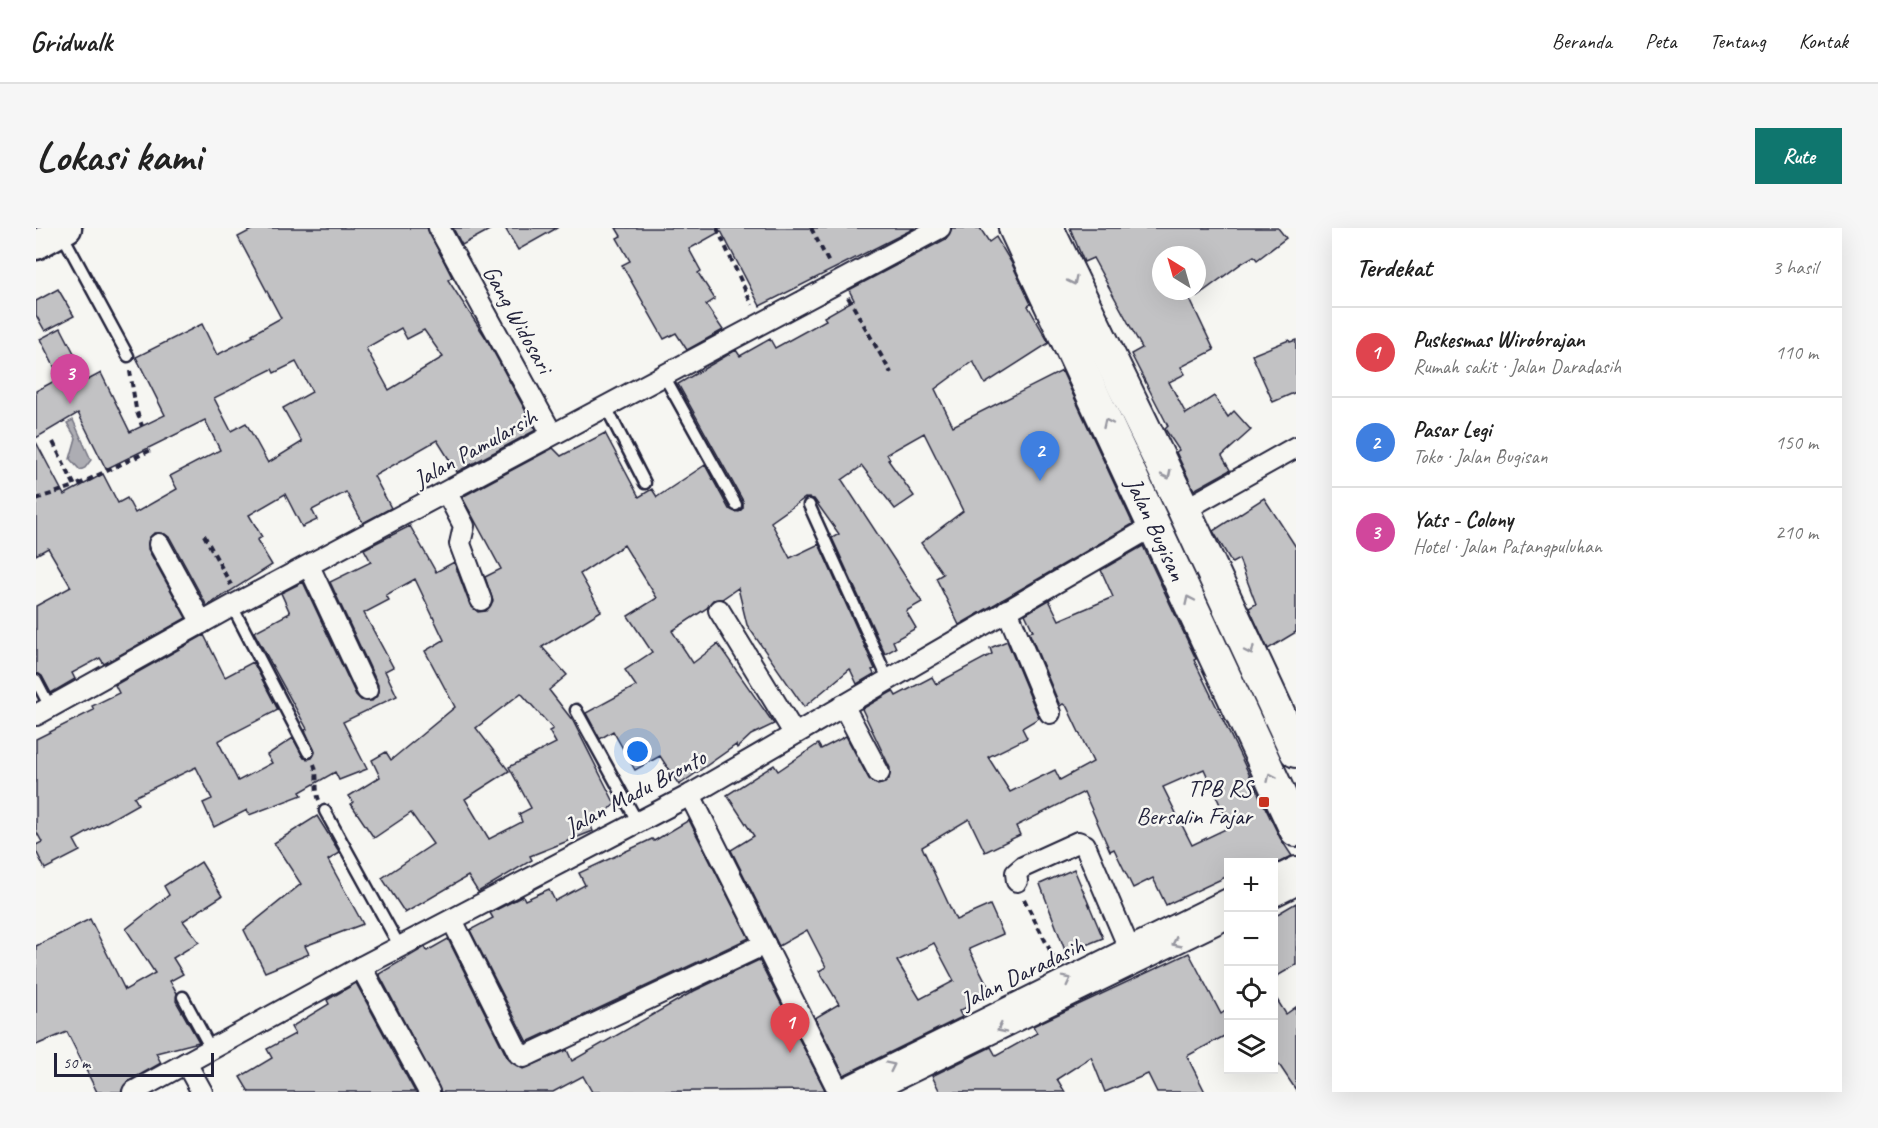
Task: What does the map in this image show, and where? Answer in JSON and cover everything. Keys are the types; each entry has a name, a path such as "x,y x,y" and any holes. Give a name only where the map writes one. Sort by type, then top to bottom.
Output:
{"main road":[{"name":"Jalan Bugisan","path":"1015,228 1296,830"},
{"name":"Jalan Bugisan","path":"1047,228 1184,510 1296,751"},
{"path":"1155,525 1184,510"}],"street":[{"name":"Gang Widosari","path":"439,228 552,434"},
{"name":"Jalan Pamularsih","path":"43,711 605,405 760,322 840,283 940,228"},
{"path":"36,245 64,230"},
{"path":"1184,510 1296,447"},
{"path":"447,493 464,526 460,544 481,600"},
{"name":"Jalan Madu Bronto","path":"134,1092 637,820 690,795 1155,525"},
{"path":"159,544 202,623"},
{"path":"309,566 368,690"},
{"path":"719,610 794,733"},
{"path":"1007,610 1050,713"},
{"path":"843,705 879,773"},
{"path":"690,795 839,1092"},
{"path":"1017,881 1016,873 1023,867 1078,842 1085,845 1129,948"},
{"path":"1278,876 1296,867"},
{"path":"1278,894 1296,885"},
{"name":"Jalan Daradasih","path":"839,1092 1224,901"},
{"path":"452,920 494,1007 522,1057 560,1042 765,944"},
{"name":"Jalan Daradasih","path":"871,1092 1224,920"},
{"path":"362,967 429,1092"},
{"path":"186,1063 202,1092"}],"lane":[{"path":"64,230 128,356"},
{"path":"663,374 736,505"},
{"path":"605,405 645,483"},
{"path":"809,505 888,679"},
{"path":"236,604 308,752"},
{"path":"36,680 43,711"},
{"path":"576,710 637,820"},
{"path":"325,811 400,947"},
{"path":"183,997 211,1049"}],"path":[{"path":"717,228 760,322"},
{"path":"811,228 891,373"},
{"path":"128,356 136,409 142,426"},
{"path":"53,442 75,486"},
{"path":"36,499 75,486 151,450 150,447"},
{"path":"204,535 236,604"},
{"path":"308,752 319,777 317,797 325,811"},
{"path":"1017,881 1065,981"}],"shaded area":[{"path":"73,420 91,460 85,468 80,470 70,459 76,438 67,423"}],"building":[{"path":"255,228 427,228 452,277 448,280 486,338 536,430 457,472 437,440 374,476 391,508 363,523 346,492 312,510 317,520 302,527 285,494 249,515 262,537 257,540 272,565 207,606 170,538 165,534 154,533 149,538 148,549 186,618 104,664 100,658 72,673 75,679 51,693 42,676 36,673 36,606 71,587 48,548 36,555 36,442 64,495 103,474 118,503 127,498 135,513 177,489 170,476 220,450 205,420 106,469 78,413 36,438 36,391 60,378 40,339 61,328 88,380 101,373 130,432 165,415 136,357 202,324 217,355 254,336 252,334 281,318 238,237","holes":["401,328 407,339 424,330 443,357 389,390 366,348","296,362 312,392 283,408 302,442 268,463 246,423 231,431 214,398 272,369 274,373"]},
{"path":"453,228 493,228 462,245"},
{"path":"505,228 557,228 518,250"},
{"path":"616,228 915,228 760,306 721,231 689,249 701,271 698,273 715,299 706,305 723,330 687,350 676,333 664,339 622,265 630,261 617,238 621,236"},
{"path":"952,228 980,228 989,242 996,237 1031,304 1028,306 1049,343 985,384 973,361 935,389 953,426 1062,371 1133,524 959,625 936,578 943,574 921,543 963,511 924,433 887,454 890,459 888,460 914,496 895,509 862,466 842,480 922,602 906,611 916,628 893,641 896,648 885,654 832,538 839,534 814,499 805,498 771,522 790,558 819,544 875,669 872,670 874,674 857,684 850,669 804,707 747,625 738,588 722,599 713,600 707,608 672,631 693,663 718,644 774,724 751,735 737,748 736,745 679,785 660,756 635,770 613,731 600,739 586,713 636,686 625,670 652,652 628,616 657,598 624,545 580,574 601,611 542,647 567,675 549,690 573,721 615,804 591,826 593,831 530,856 532,860 478,892 468,876 405,913 382,878 433,844 411,813 374,838 351,804 353,802 349,796 380,777 372,760 386,752 391,760 455,707 425,651 444,640 415,579 386,595 389,600 364,613 393,667 385,671 397,696 343,722 367,769 339,780 335,772 300,792 302,795 249,815 247,810 214,827 203,803 212,799 196,767 134,797 138,804 74,840 80,851 45,869 36,851 36,845 42,842 36,831 36,739 94,710 92,706 119,693 115,685 204,635 225,677 253,662 278,710 218,741 238,781 272,763 267,755 293,738 304,758 312,758 315,752 305,730 307,729 254,632 290,613 281,593 303,582 356,695 361,700 372,701 377,696 378,685 330,582 371,562 364,549 410,526 436,572 454,562 470,605 478,612 486,611 493,601 485,577 501,569 462,497 553,448 561,456 605,433 639,497 652,489 657,497 705,465 729,509 739,512 743,508 743,501 678,384 736,350 740,356 770,339 775,348 826,320 824,317 854,300 849,290 946,239","holes":["521,693 553,729 549,731 556,743 509,767 531,808 519,814 522,822 489,839 465,799 509,771 476,728"]},
{"path":"1070,228 1278,228 1286,238 1257,260 1254,256 1206,289 1206,246 1152,246 1152,300 1190,300 1214,350 1181,367 1185,374 1169,382 1186,414 1214,396 1228,417 1234,411 1251,430 1222,456 1230,470 1194,490 1176,452 1179,450 1165,429 1168,426 1131,354 1142,348 1093,258 1084,262"},
{"path":"58,289 74,316 45,331 36,315 36,301"},
{"path":"1289,340 1290,342 1296,340 1296,392 1273,402 1252,355"},
{"path":"1264,498 1296,547 1296,632 1268,649 1249,608 1256,604 1239,559 1232,563 1213,531"},
{"path":"1143,546 1196,659 1194,660 1280,838 1292,856 1278,863 1278,858 1224,858 1224,878 1166,905 1153,878 1133,888 1114,849 1110,851 1084,792 1016,826 1020,835 985,852 969,819 922,847 956,920 990,905 1003,934 969,949 992,994 959,1011 962,1017 844,1075 815,1018 839,1004 819,971 826,967 807,930 779,946 731,850 754,836 727,795 774,765 778,771 818,744 821,749 846,736 869,779 878,785 885,783 889,779 890,768 862,709 893,691 896,696 932,677 936,684 992,654 990,648 1007,641 1039,718 1022,728 1027,738 988,757 1010,792 1055,770 1060,780 1093,762 1067,707 1063,704 1060,706 1029,632 1033,631 1025,614 1049,600 1059,620 1113,597 1101,570","holes":["1204,769 1230,827 1192,845 1163,787","934,943 954,981 920,999 897,961"]},
{"path":"317,816 340,853 328,860 363,924 305,946 309,954 265,972 244,930 301,884 274,843"},
{"path":"689,820 749,938 527,1042 470,930 493,918 490,913 523,896 525,900 549,889 555,901 585,885 579,873 652,839 654,841"},
{"path":"201,862 222,896 183,921 199,942 173,958 183,974 170,981 177,993 176,1001 199,1042 156,1053 161,1063 127,1082 121,1092 97,1092 67,1032 36,1045 36,946 90,919 125,990 155,973 126,929 169,895 164,886"},
{"path":"1074,869 1103,938 1066,953 1040,884"},
{"path":"1296,903 1296,965 1278,976 1278,966 1278,914"},
{"path":"448,939 508,1059 523,1069 567,1050 572,1061 694,991 759,960 825,1090 592,1092 583,1076 553,1092 441,1092 379,974 425,947 427,951"},
{"path":"1189,953 1221,1014 1224,1012 1224,1036 1187,1056 1205,1092 1157,1092 1148,1074 1105,1092 1091,1057 1057,1079 1065,1092 940,1092 932,1076 991,1047 996,1056 1037,1033 1033,1026"},
{"path":"356,983 415,1092 249,1092 240,1077 272,1058 267,1049 295,1034 291,1027 329,1004 327,1000"},
{"path":"1278,1001 1286,1014 1296,1007 1296,1090 1278,1063"}],"place":[{"name":"Yats - Colony","path":"70,404"},
{"name":"Pasar Legi","path":"1040,481"},
{"name":"TPB RS Bersalin Fajar","path":"1264,802"},
{"name":"Puskesmas Wirobrajan","path":"790,1053"}]}
